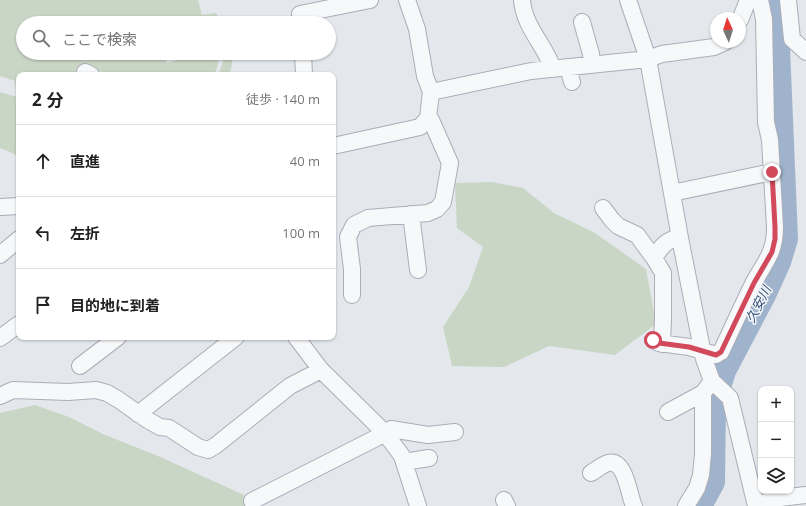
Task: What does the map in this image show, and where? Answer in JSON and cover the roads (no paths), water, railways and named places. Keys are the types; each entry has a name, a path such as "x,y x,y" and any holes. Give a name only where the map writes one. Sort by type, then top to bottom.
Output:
{"street":[{"path":"300,12 370,0"},
{"path":"336,145 420,127 428,118 431,92 425,76 417,29 408,0"},
{"path":"522,0 525,16 530,28 550,61 564,72"},
{"path":"628,0 648,59 708,387 701,475 697,488 684,500"},
{"path":"743,12 748,0"},
{"path":"603,208 618,226 637,228 663,272 663,319 658,342 689,347 716,355 721,352 754,283 772,252 775,239 770,140 766,122 764,19 760,0"},
{"path":"788,0 792,39 806,52"},
{"path":"582,22 591,54 592,64"},
{"path":"431,92 531,71 564,72 592,64 648,59 662,54 710,48"},
{"path":"303,60 304,72"},
{"path":"352,295 352,269 348,237 354,225 368,218 432,212 437,210 443,202 450,163 431,120 428,118"},
{"path":"672,193 772,172"},
{"path":"0,206 16,206"},
{"path":"411,214 418,270"},
{"path":"654,258 660,249 671,239 680,238"},
{"path":"0,255 16,242"},
{"path":"0,338 16,326"},
{"path":"80,366 114,340"},
{"path":"138,414 232,340"},
{"path":"298,340 320,370 386,433 402,456 418,506"},
{"path":"0,396 13,390 68,392 96,390 107,393 160,427 169,428 198,447 208,450 290,386 320,370"},
{"path":"708,387 730,398 756,505 780,498 806,496"},
{"path":"668,412 708,387"},
{"path":"252,501 386,433 391,429 428,434 455,432"},
{"path":"404,462 429,458"},
{"path":"591,472 609,463 616,464 626,478 634,506"}],"waterway":[{"name":"久安川","path":"700,506 713,482 714,403 724,371 764,295 779,262 786,239 776,0"}]}
